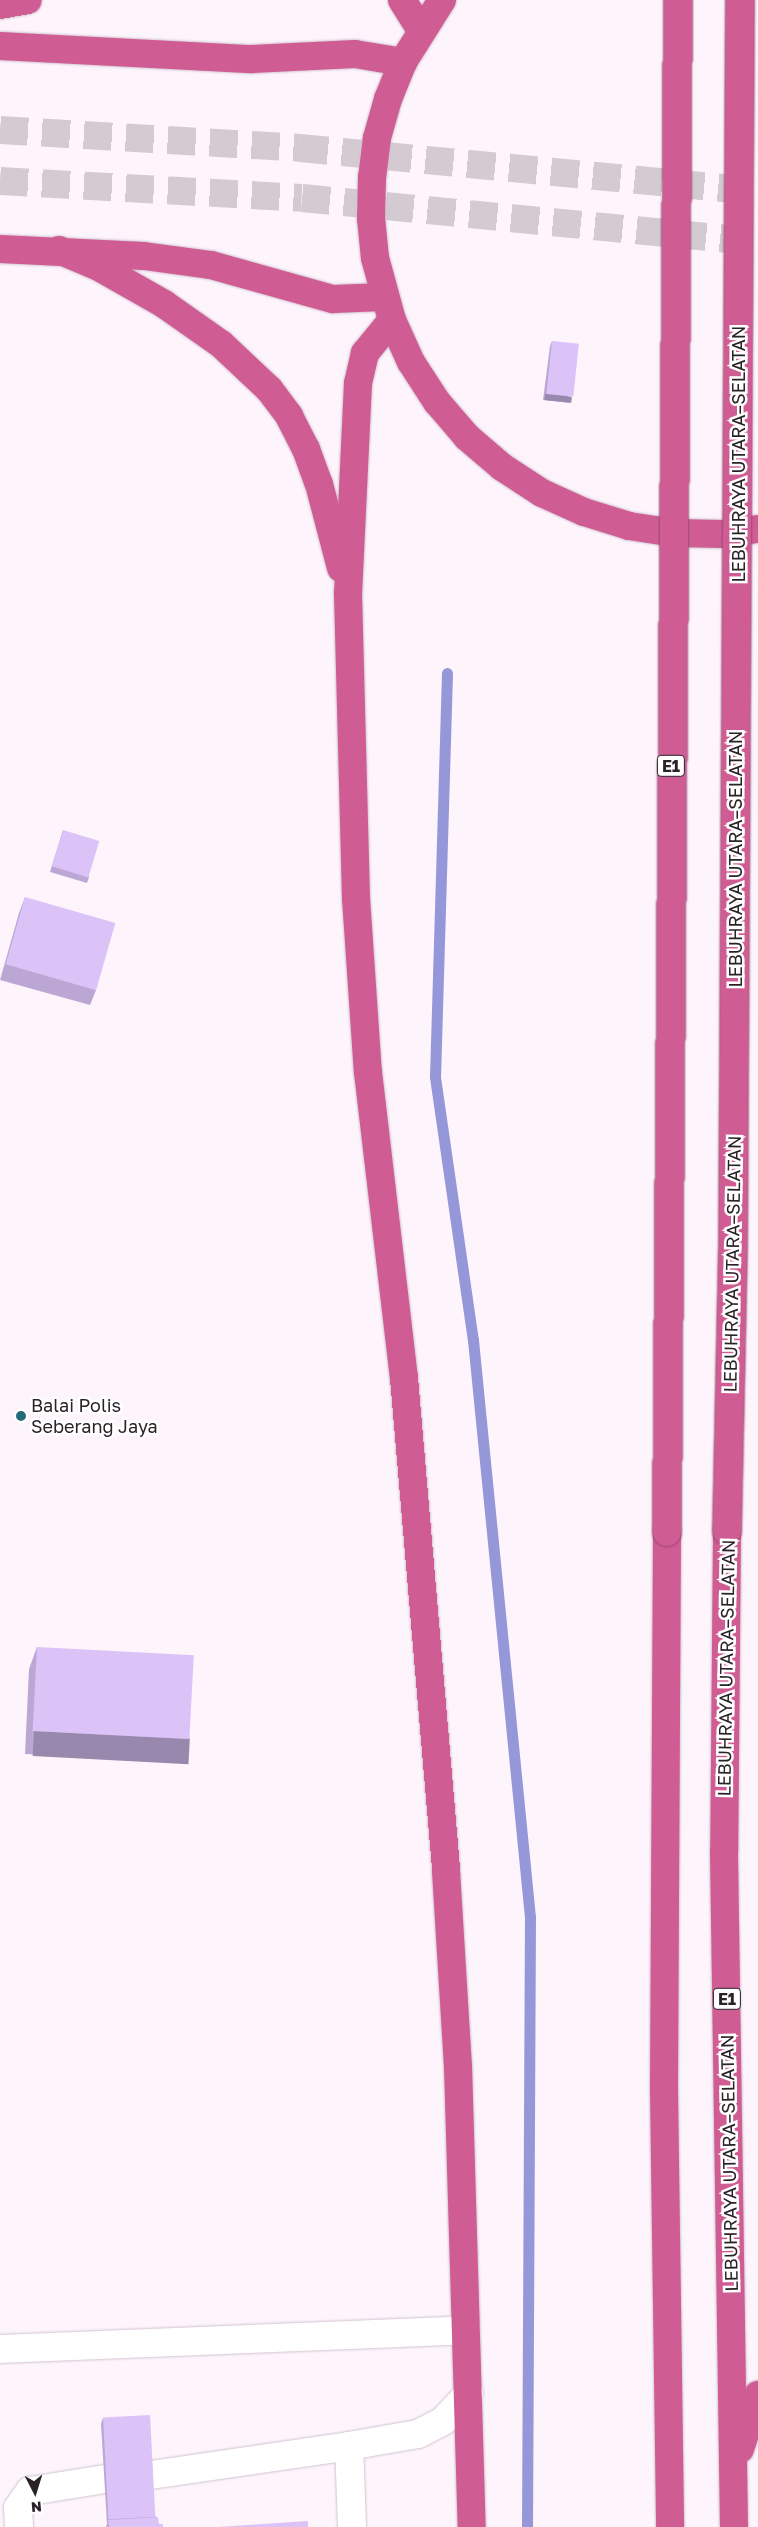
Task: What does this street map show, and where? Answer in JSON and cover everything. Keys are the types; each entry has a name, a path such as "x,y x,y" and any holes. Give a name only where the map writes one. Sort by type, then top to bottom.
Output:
{"highway":[{"path":"0,5 28,0"},
{"path":"402,0 421,30"},
{"path":"442,0 421,30 403,62 377,138 372,178 374,250 388,309 416,370 437,402 467,437 502,468 542,493 584,512 629,526 675,533 722,534 758,529"},
{"name":"E1","path":"670,2527 664,2089 678,0"},
{"name":"LEBUHRAYA UTARA–SELATAN","path":"734,2527 724,1852 727,1531 733,1240 740,0"},
{"path":"0,46 252,59 355,54 403,62"},
{"path":"0,249 59,250 144,256 211,265 333,299 388,309"},
{"path":"59,250 99,267 164,304 222,344 269,389 290,416 306,449 319,484 348,594"},
{"path":"388,309 365,353 358,383 348,594 356,898 368,1072 404,1378 446,1871 458,2066 472,2527"},
{"path":"733,2467 758,2395"}],"street":[{"path":"0,2349 466,2330"},
{"path":"151,2475 418,2434 443,2421 469,2394"},
{"path":"349,2446 352,2527"},
{"path":"19,2527 18,2508 30,2491 105,2479"}],"building":[{"path":"552,341 579,344 573,397 546,394"},
{"path":"63,830 99,841 88,877 52,866"},
{"path":"25,897 115,923 96,990 6,964"},
{"path":"37,1647 194,1655 189,1739 33,1731"},
{"path":"150,2415 155,2517 108,2519 103,2417"},
{"path":"158,2517 159,2524 163,2524 163,2527 109,2527 108,2520"},
{"path":"308,2521 308,2527 218,2527"}],"waterway":[{"path":"447,673 435,1077 473,1340 530,1917 527,2527"}],"tunnel":[{"path":"0,130 300,148 758,191"},
{"path":"0,181 302,198 758,242"}],"place":[{"name":"Balai Polis Seberang Jaya","path":"21,1416"}]}
